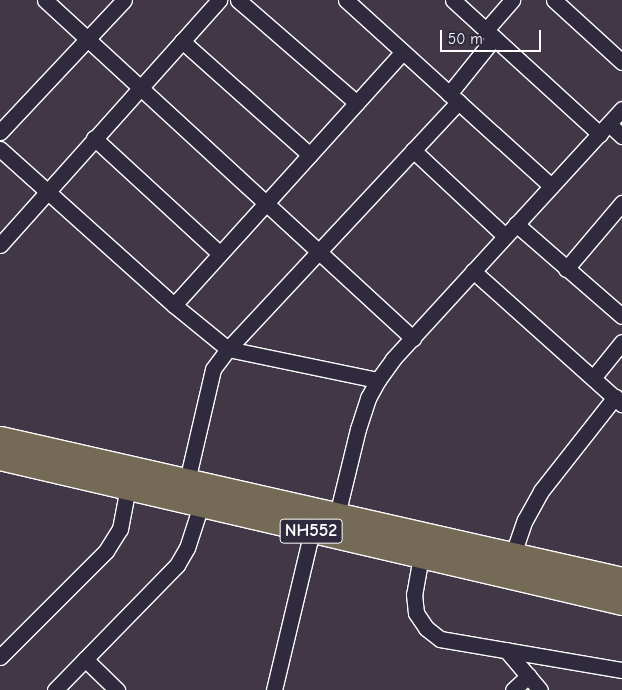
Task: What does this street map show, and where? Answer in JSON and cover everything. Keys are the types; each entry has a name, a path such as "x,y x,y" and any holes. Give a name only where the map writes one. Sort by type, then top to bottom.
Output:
{"highway":[{"name":"NH552","path":"0,439 622,580"},
{"name":"NH552","path":"0,457 622,602"}],"street":[{"path":"45,0 266,203 320,250 413,338"},
{"path":"0,132 124,0"},
{"path":"238,0 357,103"},
{"path":"346,0 551,186"},
{"path":"453,0 490,34 604,129 622,136"},
{"path":"187,481 207,387 213,370 228,349 413,150 453,98 512,0"},
{"path":"554,0 622,62"},
{"path":"0,245 182,41 210,3"},
{"path":"182,41 310,155"},
{"path":"174,305 404,52"},
{"path":"337,516 358,429 368,398 378,380 473,271 622,109"},
{"path":"94,138 220,254"},
{"path":"0,149 174,305 228,349 378,380"},
{"path":"413,150 505,236"},
{"path":"566,270 621,205"},
{"path":"516,224 566,270 622,316"},
{"path":"473,271 618,401 541,491 525,520 513,554"},
{"path":"593,378 622,342"},
{"path":"0,656 106,551 120,529 128,487"},
{"path":"55,690 177,565 187,548 201,505"},
{"path":"274,690 312,531"},
{"path":"421,556 414,594 416,613 426,628 440,639 622,670"},
{"path":"506,650 540,690"},
{"path":"85,659 117,690"},
{"path":"513,690 528,676"}]}
